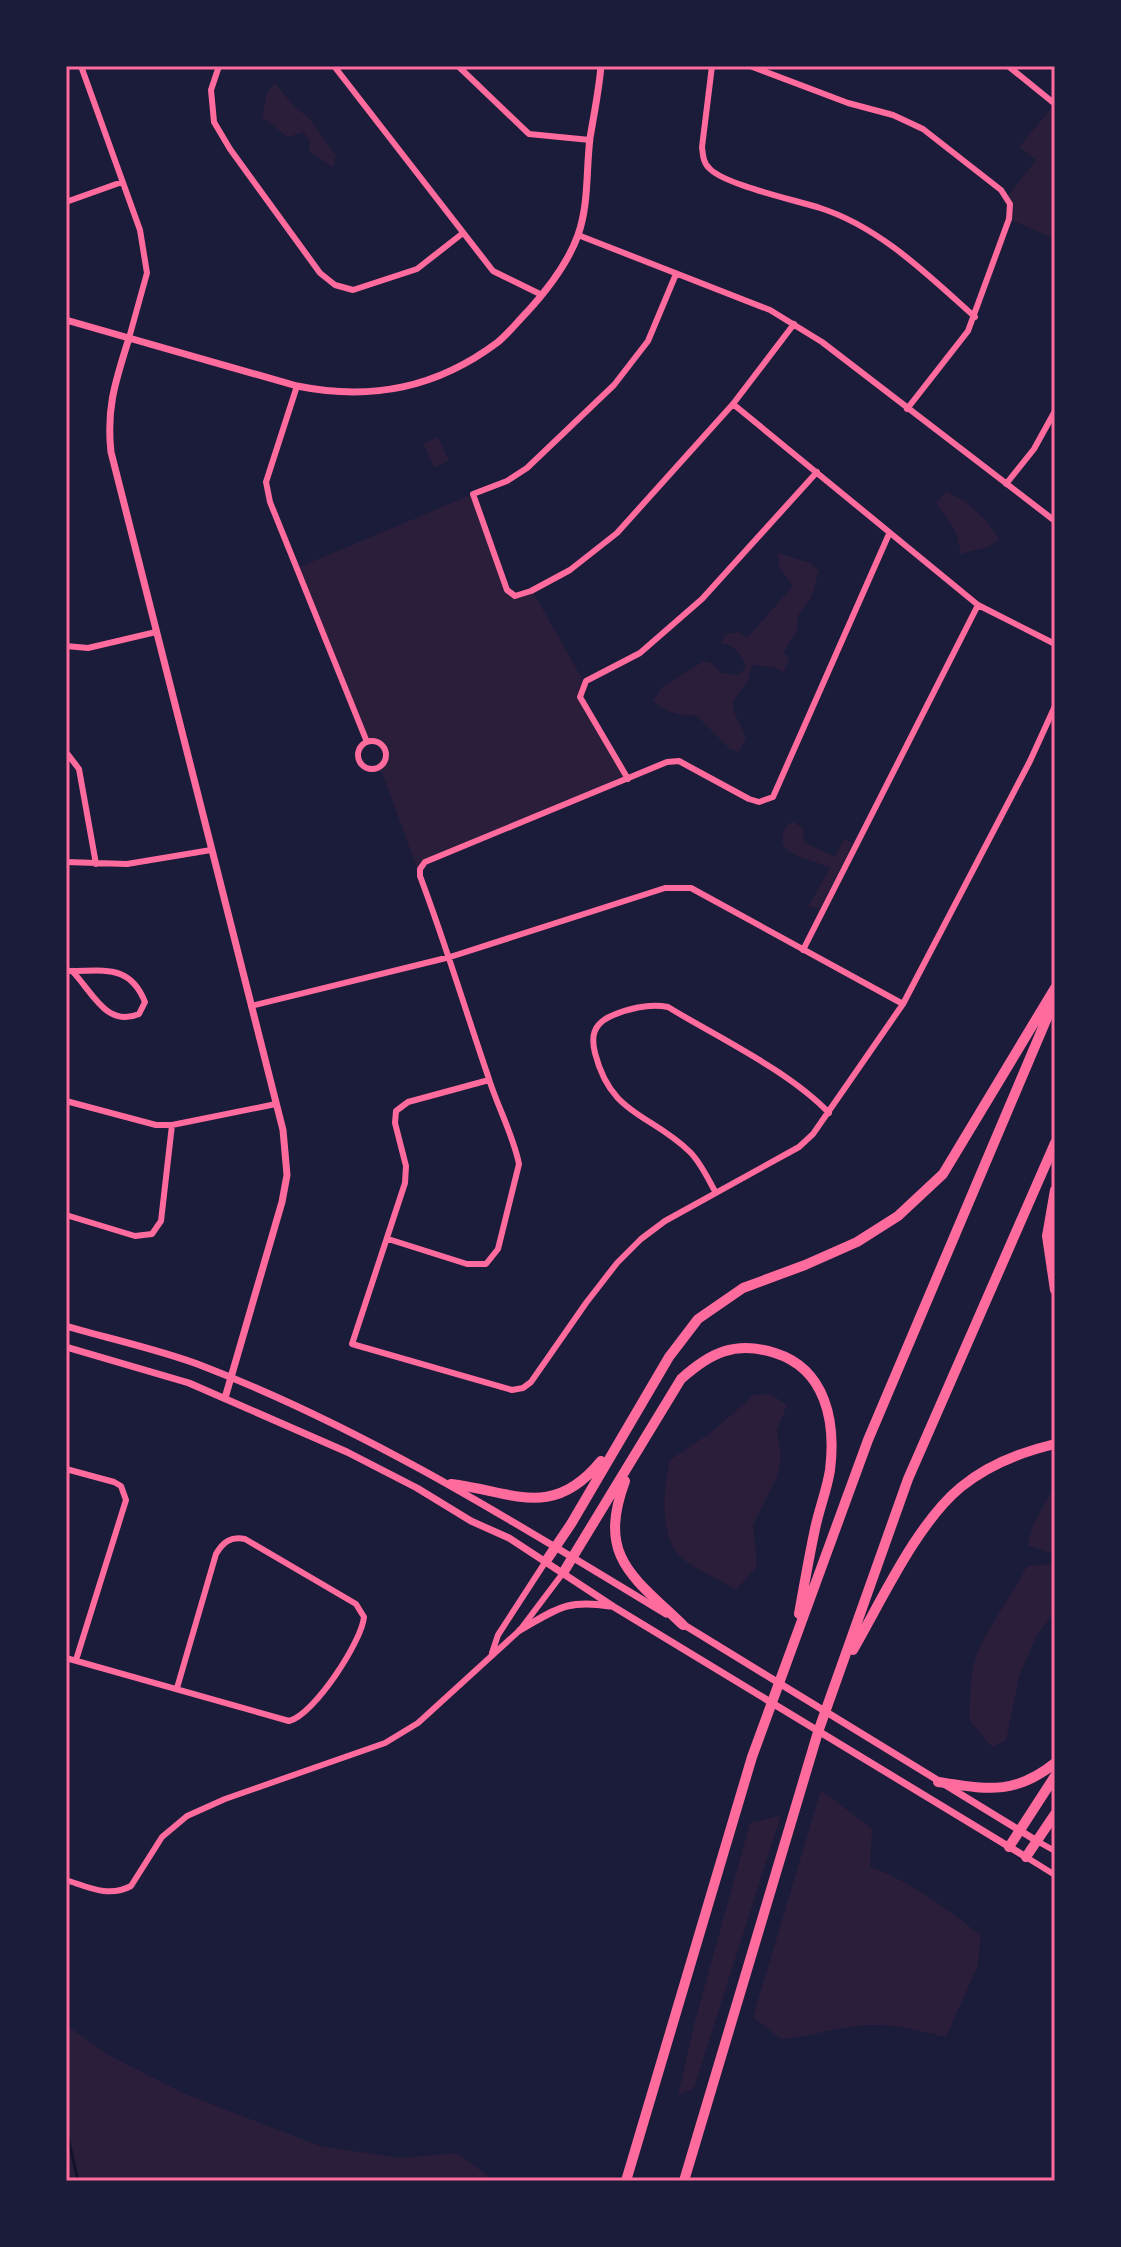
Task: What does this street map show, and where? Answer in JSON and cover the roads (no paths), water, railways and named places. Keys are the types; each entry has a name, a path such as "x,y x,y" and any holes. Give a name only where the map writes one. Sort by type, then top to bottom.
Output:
{"highway":[{"path":"546,1561 669,1357 698,1319 743,1288 857,1242 898,1216 943,1174 1055,988"},
{"path":"626,2181 752,1757 793,1644 868,1440 1055,999"},
{"path":"684,2181 818,1732 908,1479 1055,1143"},
{"path":"1055,1190 1047,1236 1055,1290"},
{"path":"563,1573 681,1379 702,1360 728,1349 756,1347 782,1355 807,1373 826,1399 831,1433 830,1470 815,1526 793,1644"},
{"path":"451,1484 477,1487 520,1499 541,1498 580,1484 620,1438"},
{"path":"840,1673 918,1538 960,1487 992,1466 1055,1444"},
{"path":"631,1464 614,1516 615,1541 623,1561 638,1582 683,1625"},
{"path":"938,1782 1004,1789 1025,1783 1055,1763"},
{"path":"1009,1847 1055,1776"},
{"path":"1026,1857 1055,1814"}],"street":[{"path":"81,66 140,230 147,273 115,382 108,422 111,452 283,1130 287,1175 282,1202 225,1398"},
{"path":"219,66 211,90 214,122 230,149 320,273 335,285 353,290 417,269 463,233"},
{"path":"334,66 493,271 542,295"},
{"path":"460,66 529,134 590,140"},
{"path":"66,320 297,386 353,394 387,391 428,380 465,364 501,340 542,295 556,277 578,235 587,188 590,140 601,66"},
{"path":"712,66 702,147 709,168 729,179 825,209 866,227 975,317"},
{"path":"750,66 848,103 893,115 923,129 1001,190 1010,204 1009,219 968,331 907,409"},
{"path":"1008,66 1055,104"},
{"path":"66,202 122,182"},
{"path":"578,235 770,310 794,324 822,342 1055,521"},
{"path":"676,274 648,341 614,385 527,468 507,481 473,494 507,590 515,596 570,570 617,533 733,404 794,324"},
{"path":"297,386 266,482 270,502 367,742"},
{"path":"733,404 978,605 1055,644"},
{"path":"1006,484 1034,449 1055,411"},
{"path":"628,779 580,697 586,681 640,653 702,599 817,472"},
{"path":"388,1239 479,1266 492,1258 498,1249 519,1164 420,869 425,862 667,762 679,761 749,799 759,802 773,797 889,534"},
{"path":"803,950 978,605"},
{"path":"66,646 88,648 156,632"},
{"path":"489,1080 408,1102 396,1111 395,1123 404,1149 405,1175 388,1239 352,1344 512,1390 523,1388 531,1382 586,1303 625,1255 665,1221 799,1147 813,1134 903,1004 1030,761 1055,706"},
{"path":"367,742 380,743 386,752 386,760 378,769 364,768 359,761 360,748 367,742"},
{"path":"66,752 79,769 96,864"},
{"path":"66,862 127,864 211,850"},
{"path":"251,1006 450,957 665,888 691,888 903,1004"},
{"path":"103,970 122,974 132,980 145,1002 139,1014 117,1017 108,1013 69,971 103,970"},
{"path":"716,1193 688,1149 629,1110 605,1082 592,1041 594,1031 604,1020 648,1005 668,1007 792,1081 829,1113"},
{"path":"66,1101 156,1125 172,1125 276,1104"},
{"path":"66,1215 135,1236 152,1234 161,1221 172,1125"},
{"path":"66,1326 196,1364 231,1378 351,1433 451,1484 1055,1851"},
{"path":"66,1347 189,1383 347,1452 417,1488 546,1561 614,1607 1055,1875"},
{"path":"66,1469 114,1482 121,1486 126,1500 76,1660"},
{"path":"66,1658 281,1719 297,1719 328,1685 361,1631 364,1617 356,1604 245,1539 236,1537 216,1554 177,1688"},
{"path":"490,1656 498,1635 546,1561"},
{"path":"66,1880 105,1892 123,1890 131,1886 162,1837 187,1816 225,1799 385,1743 418,1723 520,1630 563,1573"},
{"path":"520,1630 567,1605 581,1602 614,1607"}],"waterway":[{"path":"66,2129 78,2181"}]}
